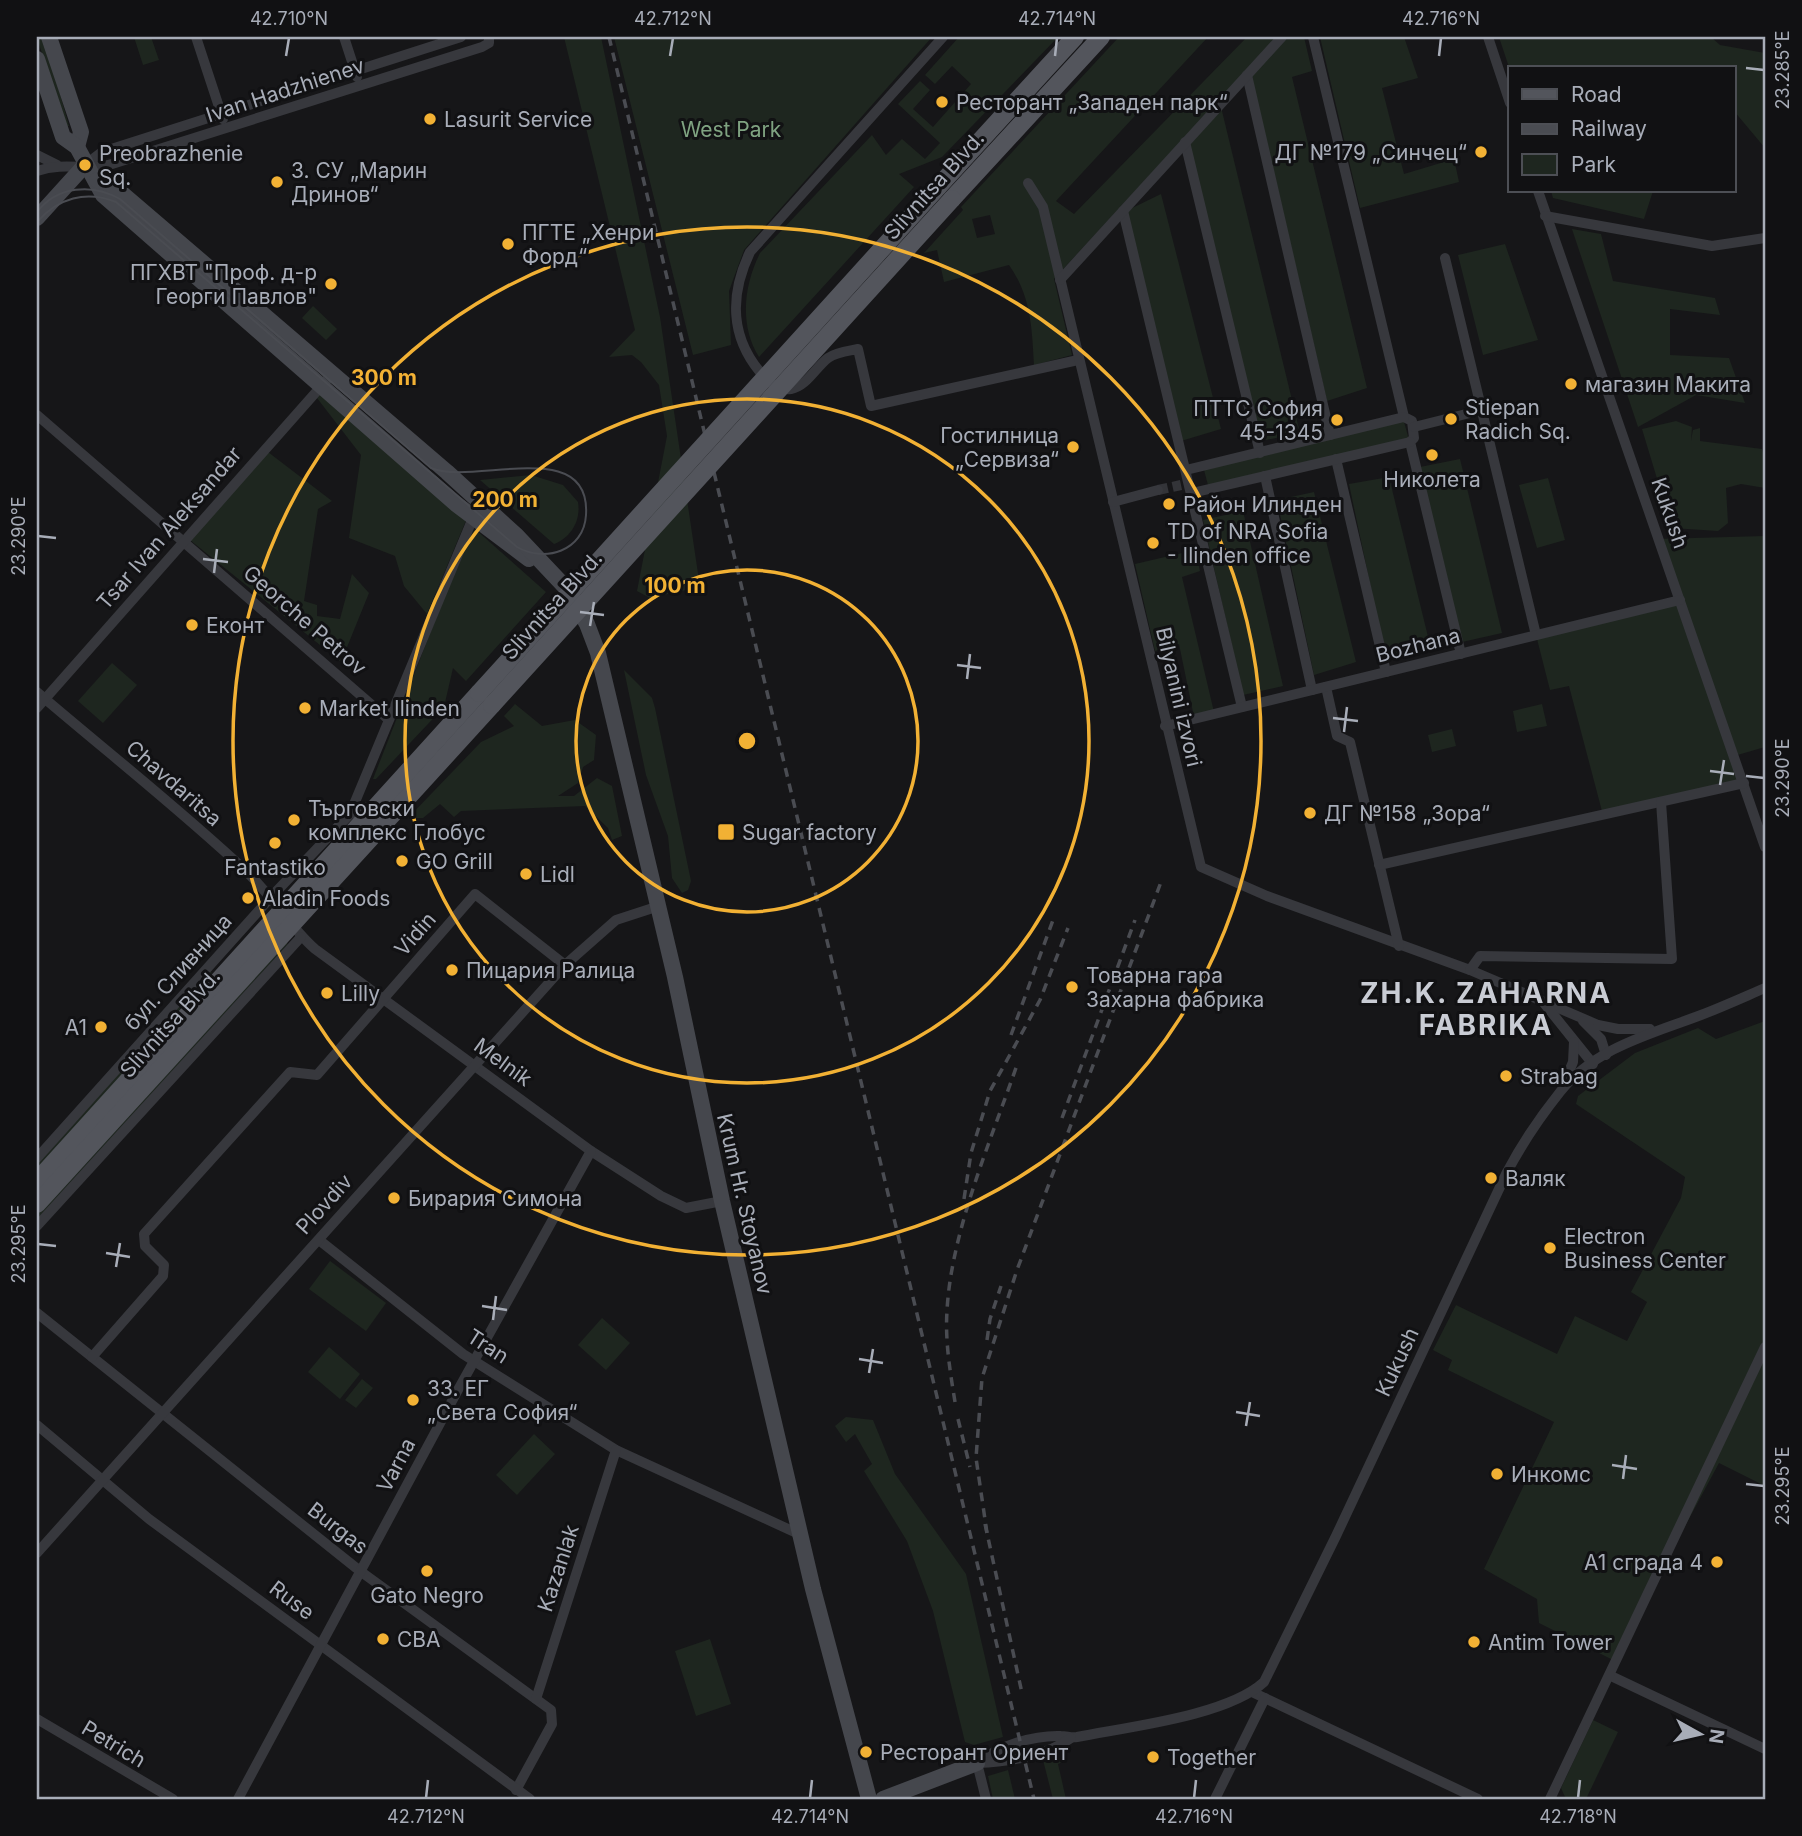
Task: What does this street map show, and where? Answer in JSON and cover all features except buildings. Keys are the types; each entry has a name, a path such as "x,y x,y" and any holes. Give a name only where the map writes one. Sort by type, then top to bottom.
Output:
{"main road":[{"name":"Slivnitsa Blvd.","path":"37,1204 391,793 486,699 938,187 1075,37"},
{"name":"Slivnitsa Blvd.","path":"37,1181 286,917 1101,37"}],"street":[{"path":"49,37 80,132 77,147"},
{"path":"196,37 226,128"},
{"path":"344,37 360,86"},
{"name":"Ivan Hadzhienev","path":"85,165 102,152 461,37"},
{"name":"Ivan Hadzhienev","path":"37,171 57,164 104,167 482,47 489,43 489,37"},
{"path":"943,37 750,252 736,293 735,321 741,343 766,379 775,386 789,390 803,384 831,356 858,349 872,406 1078,360"},
{"path":"1060,280 1282,37"},
{"path":"1313,37 1404,417"},
{"path":"1488,37 1508,97"},
{"path":"37,59 63,136 77,147 103,195 326,380 482,504 557,578"},
{"path":"1247,75 1330,435"},
{"path":"1185,142 1260,453"},
{"name":"Ivan Hadzhienev","path":"37,155 57,164"},
{"path":"37,218 85,165"},
{"name":"Bilyanini izvori","path":"1028,183 1043,207 1201,867 1398,946 1470,970 1578,1016 1618,1029 1656,1028"},
{"name":"Kukush","path":"1538,192 1765,847"},
{"path":"1123,211 1186,470 1187,487 1242,707"},
{"path":"1545,216 1713,246 1765,238"},
{"path":"1445,258 1536,635"},
{"path":"326,380 472,517 557,578"},
{"name":"Tsar Ivan Aleksandar","path":"37,708 41,695 326,380"},
{"path":"1414,427 1482,410"},
{"name":"Georche Petrov","path":"37,415 388,719"},
{"path":"1186,470 1404,417 1412,421 1414,427 1414,438 1410,442 1265,476 1187,487"},
{"path":"1410,442 1461,654"},
{"path":"1336,459 1386,672"},
{"path":"1265,476 1312,690"},
{"path":"1113,502 1158,490"},
{"path":"350,814 472,517 482,504"},
{"name":"Krum Hr. Stoyanov","path":"557,578 584,617 598,653 659,906 722,1202 801,1535 869,1799"},
{"name":"Bozhana","path":"1166,726 1680,600"},
{"path":"1326,687 1337,736 1350,741 1398,946"},
{"name":"Chavdaritsa","path":"41,695 166,799 286,917"},
{"path":"1378,865 1744,783"},
{"name":"Slivnitsa Blvd.","path":"350,814 362,812 391,793"},
{"path":"1470,970 1480,956 1672,958 1661,802"},
{"name":"бул. Сливница","path":"37,1158 286,917 350,814"},
{"name":"Vidin","path":"92,1357 163,1276 164,1265 145,1246 144,1234 290,1072 317,1075 475,894 565,965"},
{"name":"Plovdiv","path":"37,1553 41,1541 103,1481 565,965 616,920 659,906"},
{"name":"Melnik","path":"286,917 384,999 591,1151 680,1206 695,1208 722,1202"},
{"name":"Slivnitsa Blvd.","path":"37,1226 286,917"},
{"name":"Kukush","path":"1252,1692 1273,1666 1507,1172 1522,1145 1561,1091 1593,1063 1656,1028 1700,1016 1765,988"},
{"name":"Bilyanini izvori","path":"1542,1001 1593,1063"},
{"name":"Bilyanini izvori","path":"1578,1016 1601,1039 1606,1055"},
{"path":"1561,1091 1573,1062 1574,1042"},
{"name":"Varna","path":"238,1799 474,1361 591,1151"},
{"name":"Tran","path":"318,1240 474,1361 616,1450 801,1535"},
{"name":"Burgas","path":"37,1313 360,1571 551,1710 554,1719 516,1790"},
{"path":"1550,1799 1611,1676 1765,1347"},
{"name":"Ruse","path":"37,1425 149,1519 530,1799"},
{"name":"Kazanlak","path":"536,1699 616,1450"},
{"path":"1611,1676 1765,1749"},
{"path":"883,1799 977,1763 993,1750 1059,1736 1072,1738 1209,1709 1252,1692 1478,1799"},
{"path":"1215,1799 1265,1698"},
{"name":"Petrich","path":"37,1718 173,1799"},
{"path":"977,1763 986,1799"}],"green space":[{"path":"37,37 44,37 69,126 64,126"},
{"path":"134,37 151,37 159,60 143,65"},
{"path":"564,37 601,37 660,317 700,587 650,598 637,591 667,436 659,385 632,355 609,357 635,330"},
{"name":"West Park","path":"614,37 932,37 744,250 729,291 731,345 693,355"},
{"path":"959,37 1058,37 942,157 899,174 914,187 759,357 748,332 746,305 750,278 760,253 872,135 886,155 902,139 925,159 940,143 898,104 920,81 930,90 913,109 933,127 971,84 952,66 935,84 925,75"},
{"path":"1119,37 1208,37 1056,201 1074,214 1247,37 1277,37 1054,279 1072,355 1034,365 1026,301 1009,265 944,282 937,250 924,253 963,210 961,207","holes":["990,215 995,234 977,238 972,219"]},
{"path":"1287,37 1304,37 1312,71 1292,77 1367,388 1327,401 1251,74"},
{"path":"1320,37 1404,37 1418,78 1382,88 1404,174 1454,159 1459,182 1360,208"},
{"path":"1499,37 1711,37 1720,45 1765,53 1765,148 1736,113 1736,66 1509,66"},
{"path":"1221,107 1300,433 1261,441 1189,144"},
{"path":"1551,192 1653,192 1644,219 1553,198"},
{"path":"1161,194 1221,429 1181,441 1126,211"},
{"path":"1572,229 1601,234 1613,281 1715,298 1720,315 1670,309 1670,355 1729,358 1745,403 1696,395 1638,427"},
{"path":"1505,244 1538,340 1483,355 1458,255"},
{"path":"313,306 337,329 326,340 302,318"},
{"path":"322,392 467,518 427,614 404,586 395,556 349,538 361,455 317,398"},
{"path":"1403,418 1409,440 1209,489 1203,466"},
{"path":"1676,421 1692,427 1691,441 1693,430 1700,428 1700,441 1762,449 1765,459 1765,488 1741,484 1726,488 1728,523 1718,531 1672,528 1642,429"},
{"path":"268,452 332,501 318,509 304,601 317,605 317,616 340,619 352,574 369,593 341,662 190,540"},
{"path":"1460,459 1502,633 1462,642 1420,467"},
{"path":"531,475 563,485 578,502 578,516 570,533 554,544 480,480"},
{"path":"1389,477 1431,649 1386,659 1349,484"},
{"path":"1548,478 1565,540 1537,548 1519,485"},
{"path":"1314,492 1356,662 1314,675 1277,500"},
{"path":"1243,511 1283,686 1243,695 1203,520"},
{"path":"475,529 546,592 466,681 453,668 444,707 376,779 373,779 464,547"},
{"path":"1765,536 1765,747 1734,756 1744,783 1603,815 1569,686 1550,690 1536,635 1679,600 1658,539"},
{"path":"1195,550 1200,571 1182,577 1214,712 1194,717 1179,644 1155,651 1135,564"},
{"path":"112,663 137,685 103,723 78,701"},
{"path":"624,670 652,698 655,708 691,881 688,890 682,893 672,878 668,836 646,775"},
{"path":"515,704 542,726 575,720 596,735 594,760 583,767 578,783 558,796 574,796 597,778 612,786 622,836 612,840 608,828 585,806 461,811 454,817 440,804 423,818 408,818 481,742 514,726 504,716"},
{"path":"1542,704 1547,726 1517,732 1513,711"},
{"path":"1452,729 1456,746 1432,752 1428,735"},
{"path":"284,941 288,944 37,1220 37,1211"},
{"path":"208,970 212,973 37,1170 37,1161"},
{"path":"1765,1021 1765,1486 1719,1463 1613,1660 1539,1623 1537,1599 1484,1569 1554,1422 1448,1370 1452,1360 1433,1350 1456,1305 1557,1354 1575,1316 1627,1341 1647,1302 1631,1292 1681,1198 1685,1177 1576,1104 1578,1096 1635,1053 1698,1028 1716,1039"},
{"path":"330,1261 386,1303 366,1331 309,1289"},
{"path":"602,1318 630,1343 606,1370 578,1345"},
{"path":"329,1347 360,1374 340,1399 308,1372"},
{"path":"362,1379 373,1388 356,1408 345,1400"},
{"path":"846,1417 873,1420 895,1474 966,1574 1003,1737 974,1745 965,1742 933,1611 907,1541 864,1471 872,1464 855,1434 846,1442 835,1426"},
{"path":"534,1434 555,1454 517,1495 496,1475"},
{"path":"710,1639 731,1704 696,1716 675,1651"},
{"path":"1593,1720 1618,1732 1586,1799 1566,1799 1561,1788"},
{"path":"1067,1754 1065,1761 1058,1764 1066,1799 1053,1799 1043,1760"},
{"path":"1008,1770 1015,1799 993,1799 988,1776"}],"tunnel":[{"path":"1158,490 1181,485"}],"tram line":[{"path":"37,212 54,197 76,190 98,191 120,199 431,468 450,472 526,468 550,470 570,476 582,491 586,515 584,527 571,545 551,553 539,554 517,547 116,202 94,197 73,199 54,207 37,222"}],"railway":[{"path":"609,37 1034,1799"},
{"path":"987,1533 976,1458 982,1378 1017,1270 1161,882"},
{"path":"1011,1035 1053,920"},
{"path":"1062,1118 1135,920"},
{"path":"964,1199 971,1153 990,1091 1040,1000 1068,928"},
{"path":"955,1402 947,1334 950,1280 964,1217 1018,1062"},
{"path":"987,1340 990,1319 1001,1286"},
{"path":"958,1419 970,1467"},
{"path":"985,1524 1022,1693"}],"place":[{"name":"Ресторант „Западен парк“","path":"942,102"},
{"name":"Lasurit Service","path":"430,119"},
{"name":"ДГ №179 „Синчец“","path":"1481,152"},
{"name":"Preobrazhenie Sq.","path":"85,165"},
{"name":"3. СУ „Марин Дринов“","path":"277,182"},
{"name":"ПГТЕ „Хенри Форд“","path":"508,244"},
{"name":"ПГХВТ \"Проф. д-р Георги Павлов\"","path":"331,284"},
{"name":"магазин Макита","path":"1571,384"},
{"name":"Stiepan Radich Sq.","path":"1451,419"},
{"name":"ПТТС София 45-1345","path":"1337,420"},
{"name":"Гостилница „Сервиза“","path":"1073,447"},
{"name":"Николета","path":"1432,455"},
{"name":"Район Илинден","path":"1169,504"},
{"name":"TD of NRA Sofia - Ilinden office","path":"1153,543"},
{"name":"Еконт","path":"192,625"},
{"name":"Market Ilinden","path":"305,708"},
{"name":"ДГ №158 „Зора“","path":"1310,813"},
{"name":"Търговски комплекс Глобус","path":"294,820"},
{"name":"Sugar factory","path":"726,832"},
{"name":"Fantastiko","path":"275,843"},
{"name":"GO Grill","path":"402,861"},
{"name":"Lidl","path":"526,874"},
{"name":"Aladin Foods","path":"248,898"},
{"name":"Пицария Ралица","path":"452,970"},
{"name":"Товарна гара Захарна фабрика","path":"1072,987"},
{"name":"Lilly","path":"327,993"},
{"name":"A1","path":"101,1027"},
{"name":"Strabag","path":"1506,1076"},
{"name":"Валяк","path":"1491,1178"},
{"name":"Бирария Симона","path":"394,1198"},
{"name":"Electron Business Center","path":"1550,1248"},
{"name":"33. ЕГ „Света София“","path":"413,1400"},
{"name":"Инкомс","path":"1497,1474"},
{"name":"А1 сграда 4","path":"1717,1562"},
{"name":"Gato Negro","path":"427,1571"},
{"name":"CBA","path":"383,1639"},
{"name":"Antim Tower","path":"1474,1642"},
{"name":"Ресторант Ориент","path":"866,1752"},
{"name":"Together","path":"1153,1757"}],"district":[{"name":"ZH.K. ZAHARNA FABRIKA","path":"1486,1009"}]}
